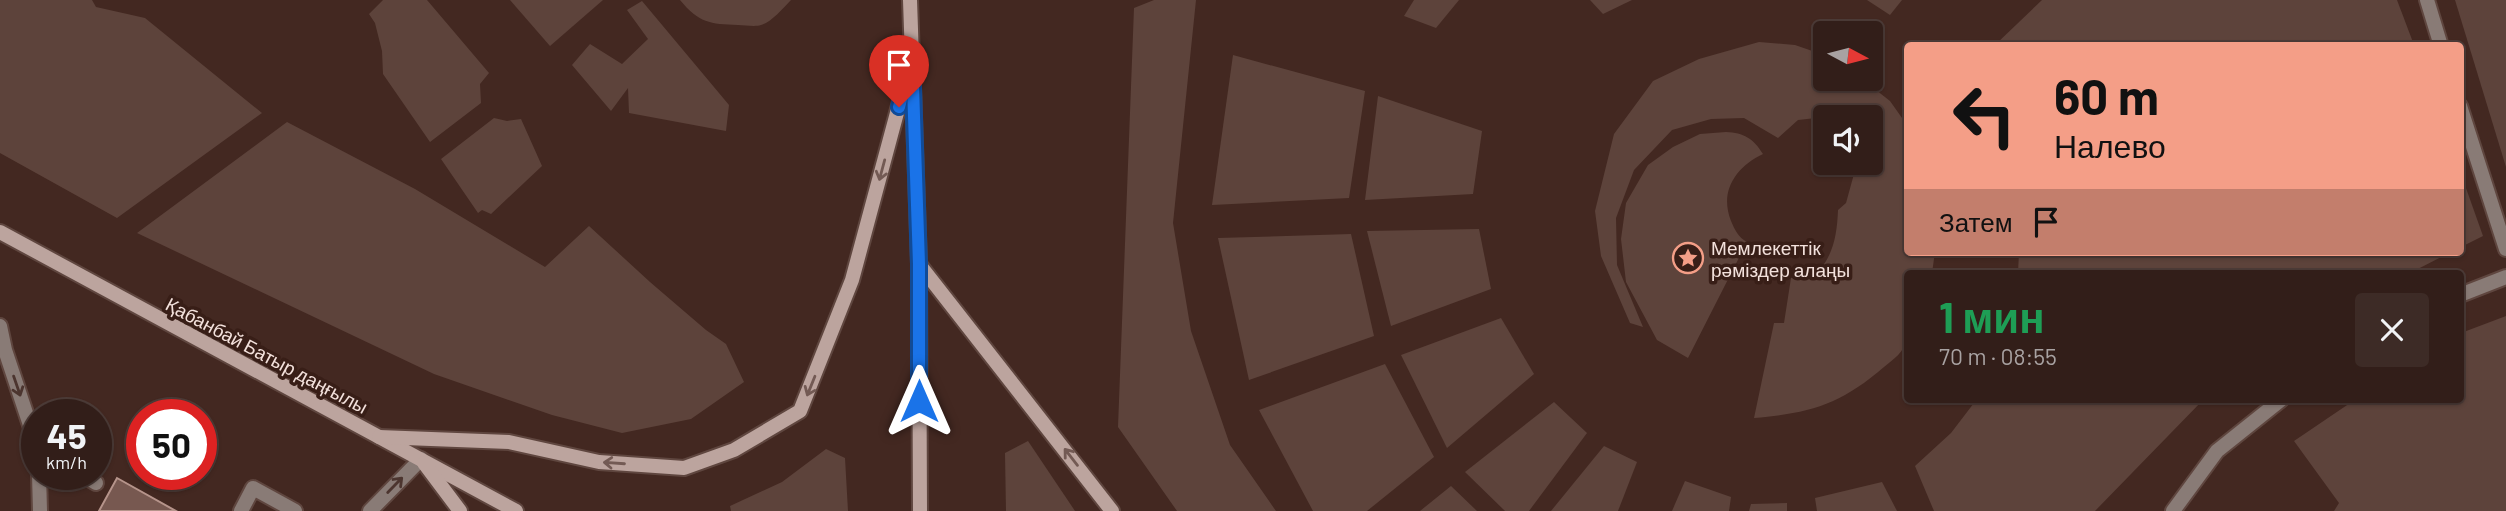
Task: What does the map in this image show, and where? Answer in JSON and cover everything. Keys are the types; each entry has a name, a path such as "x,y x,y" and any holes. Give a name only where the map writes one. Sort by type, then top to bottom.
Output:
{"main road":[{"path":"910,0 919,264 920,511"},
{"path":"379,437 509,442 599,462 684,468 734,450 800,411 852,280 912,57"},
{"name":"Қабанбай Батыр даңғылы","path":"0,232 516,511"},
{"path":"919,264 1112,511"},
{"path":"421,459 460,511"}],"street":[{"path":"2427,0 2440,42"},
{"path":"2464,118 2506,249"},
{"path":"2464,293 2506,277"},
{"path":"0,326 21,399"},
{"path":"2173,511 2217,451 2277,403"},
{"path":"370,511 421,459"},
{"path":"241,511 253,488 295,511"},
{"path":"39,490 40,511"}],"shaded area":[{"path":"0,0 92,0 96,7 145,18 262,113 117,218 0,153"},
{"path":"383,0 427,0 489,73 480,84 481,103 430,142 383,74 382,51 375,23 369,14"},
{"path":"510,0 603,0 550,46"},
{"path":"680,0 791,0 769,21 753,26 706,21"},
{"path":"1154,0 1196,0 1173,223 1191,331 1230,445 1276,511 1177,511 1118,427 1134,8"},
{"path":"1414,0 1459,0 1436,28 1404,16"},
{"path":"1590,0 1632,0 1603,14"},
{"path":"1867,0 1902,0 1890,15"},
{"path":"2042,0 2397,0 2413,42 1998,42"},
{"path":"2455,0 2506,0 2506,167"},
{"path":"642,1 729,105 726,131 629,113 628,88 611,111 572,65 590,44 622,64 648,39 627,10"},
{"path":"1759,42 1795,45 1813,51 1813,91 1877,91 1890,101 1904,121 1904,256 1934,256 1932,270 1904,270 1904,348 1868,380 1838,399 1808,410 1754,418 1774,323 1784,323 1791,278 1814,276 1826,262 1835,238 1838,210 1846,203 1854,175 1883,175 1883,105 1813,105 1813,118 1798,120 1778,138 1744,118 1711,119 1672,130 1634,170 1616,218 1617,265 1643,327 1630,323 1601,256 1595,211 1614,134 1653,81 1699,59"},
{"path":"1233,55 1365,91 1349,198 1212,205"},
{"path":"1378,96 1482,131 1473,194 1365,200"},
{"path":"494,118 507,121 521,119 542,166 491,214 482,210 478,213 441,159"},
{"path":"287,122 415,189 545,267 589,226 650,282 726,344 744,382 691,419 622,433 552,415 434,374 137,233"},
{"path":"1726,132 1748,137 1763,154 1753,159 1732,181 1727,200 1728,210 1735,230 1747,242 1688,358 1657,340 1626,282 1621,239 1626,203 1648,165 1673,147 1700,134"},
{"path":"2464,182 2483,236 2464,245"},
{"path":"1479,229 1491,289 1391,326 1367,231"},
{"path":"1351,234 1374,336 1249,380 1218,238"},
{"path":"2019,256 2443,256 2416,270 2018,270"},
{"path":"2506,316 2506,511 2334,511 2339,503 2294,441 2350,403 2464,403 2464,332"},
{"path":"1501,318 1534,374 1447,448 1401,355"},
{"path":"1385,364 1434,457 1367,511 1313,511 1259,410"},
{"path":"1554,402 1587,433 1529,511 1505,511 1465,472"},
{"path":"1974,403 2200,403 2095,511 1934,511 1915,466 1951,433"},
{"path":"1028,441 1075,511 1006,511 1005,453"},
{"path":"1604,446 1637,462 1618,511 1551,511"},
{"path":"826,449 845,458 848,511 731,511 730,506 782,482"},
{"path":"1685,481 1731,497 1729,511 1672,511"},
{"path":"1882,482 1897,511 1817,511 1815,498"},
{"path":"1451,486 1477,511 1420,511"},
{"path":"1787,503 1787,511 1749,511 1751,504"}],"building":[{"path":"117,478 126,483 126,490 138,490 176,511 99,511"}],"place":[{"name":"Мемлекеттік рәміздер алаңы","path":"1688,258"}],"route":[{"path":"899,107 912,57 919,264 919,401"}]}
